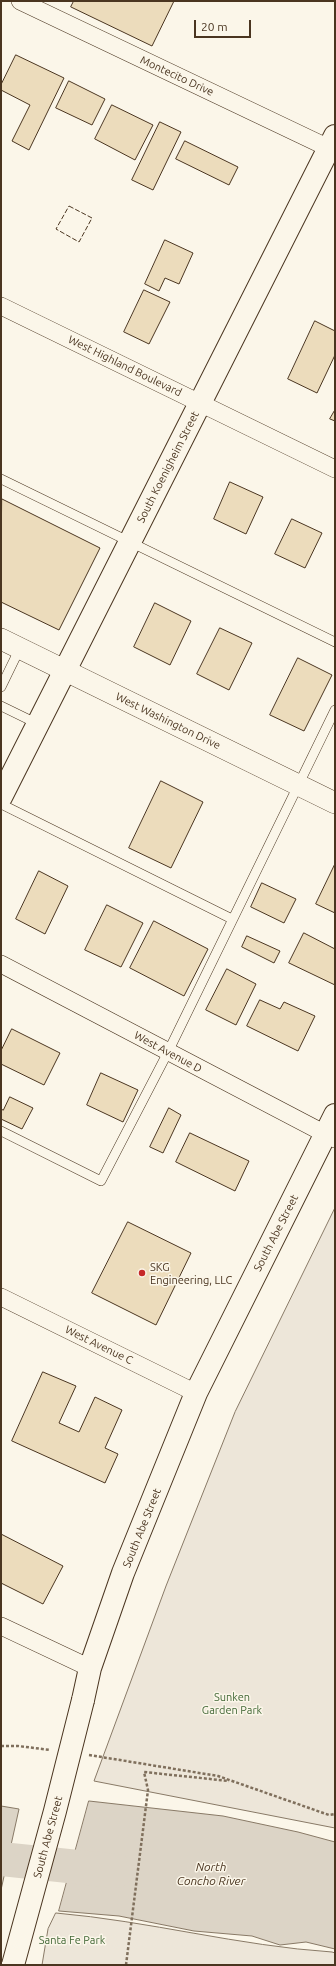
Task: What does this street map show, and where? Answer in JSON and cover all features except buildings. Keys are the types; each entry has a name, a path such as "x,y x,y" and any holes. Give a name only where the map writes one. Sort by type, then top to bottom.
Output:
{"main road":[{"name":"South Koenigheim Street","path":"1,797 11,770 38,724 66,671 201,402 333,145"},
{"name":"South Abe Street","path":"13,1965 56,1811 90,1668 123,1573 196,1393 330,1137 335,1115"}],"street":[{"name":"Montecito Drive","path":"20,1 333,145"},
{"name":"West Highland Boulevard","path":"1,306 201,402 335,469"},
{"name":"West Washington Drive","path":"1,639 335,803"},
{"name":"West Avenue D","path":"1,964 330,1137"},
{"name":"West Avenue C","path":"1,1297 196,1393"},
{"path":"1,1626 90,1668"}],"lane":[{"path":"1,479 335,642"},
{"path":"1,687 20,648"},
{"path":"1,706 38,724"},
{"path":"1,1131 101,1181 168,1052 232,918 335,710"},
{"path":"1,804 232,918"}],"path":[{"path":"1,1746 18,1746 56,1751"},
{"path":"86,1755 218,1776 330,1815 335,1814"},
{"path":"126,1965 148,1790 144,1772 234,1781"}],"green space":[{"name":"Sunken Garden Park","path":"335,1208 335,1828 94,1781 166,1586 235,1412"},
{"name":"Santa Fe Park","path":"56,1913 125,1922 297,1949 332,1952 335,1953 335,1965 42,1965 48,1929"}],"water":[{"name":"North Concho River","path":"89,1801 223,1816 298,1832 335,1842 335,1949 306,1942 280,1945 252,1936 194,1931 119,1916 59,1911"},
{"path":"1,1806 19,1809 1,1890"}],"waterway":[{"name":"North Concho River","path":"1,1859 116,1871"}],"fence":[{"path":"69,206 92,218 79,242 56,229 69,206"}],"place":[{"name":"SKG Engineering, LLC","path":"142,1273"}]}
